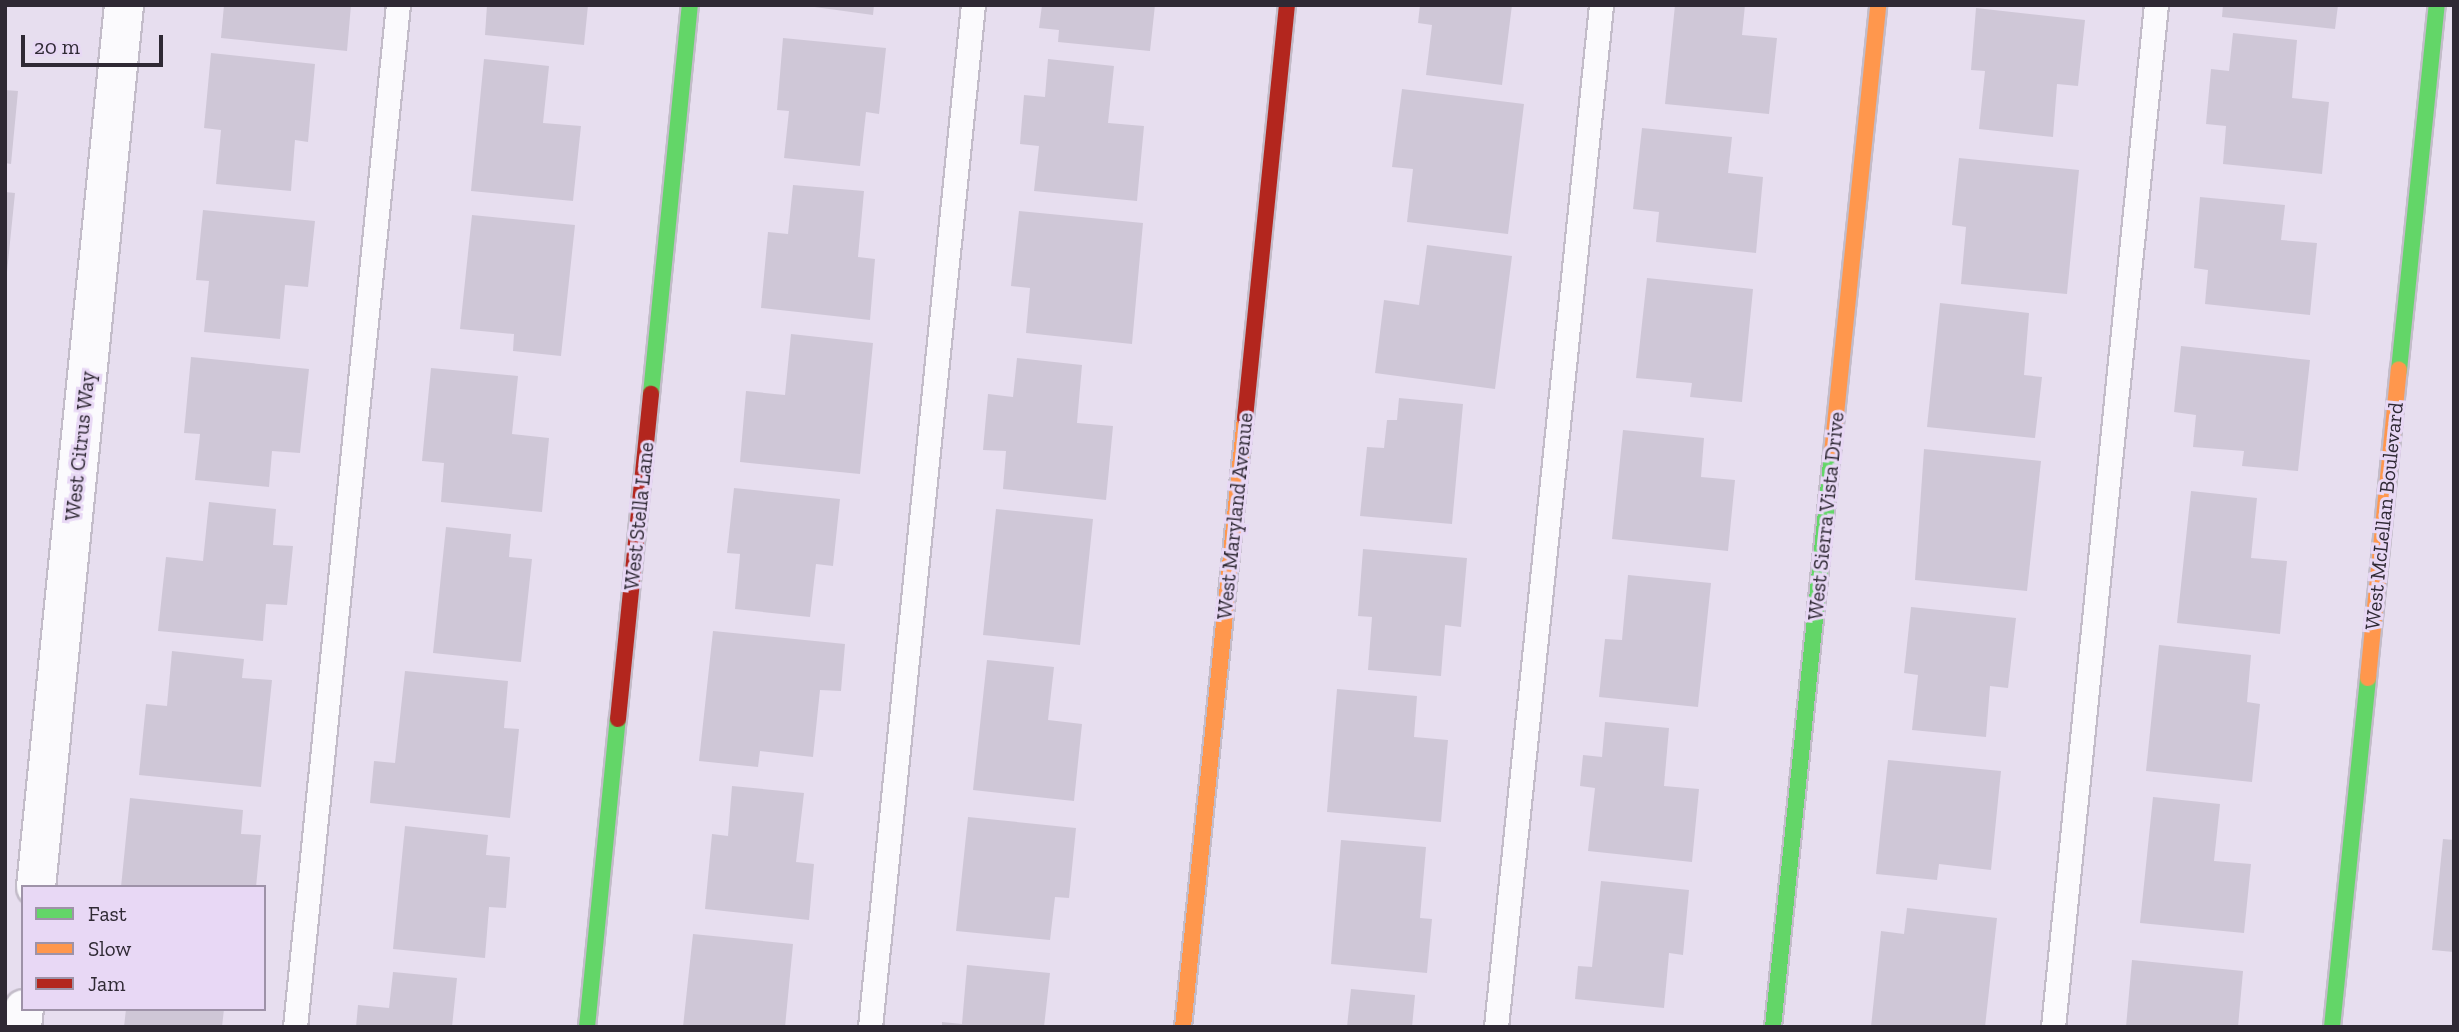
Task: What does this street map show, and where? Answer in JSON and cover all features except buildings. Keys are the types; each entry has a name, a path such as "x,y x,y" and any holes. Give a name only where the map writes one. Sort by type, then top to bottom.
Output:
{"street":[{"name":"West Citrus Way","path":"36,885 124,5"},
{"name":"West Stella Lane","path":"587,1027 690,5"},
{"name":"West Maryland Avenue","path":"1183,1027 1287,5"},
{"name":"West Sierra Vista Drive","path":"1773,1027 1878,5"},
{"name":"West McLellan Boulevard","path":"2332,1027 2437,5"}],"lane":[{"path":"295,1027 398,5"},
{"path":"870,1027 973,5"},
{"path":"1496,1027 1601,5"},
{"path":"2053,1027 2156,5"}],"traffic: fast":[{"path":"651,394 690,5"},
{"path":"2399,370 2437,5"},
{"path":"1773,1027 1832,453"},
{"path":"2332,1027 2368,678"},
{"path":"587,1027 618,719"}],"traffic: slow":[{"path":"1832,453 1878,5"},
{"path":"2368,678 2399,370"},
{"path":"1183,1027 1245,418"}],"traffic: jam":[{"path":"1245,418 1287,5"},
{"path":"618,719 651,394"}]}
